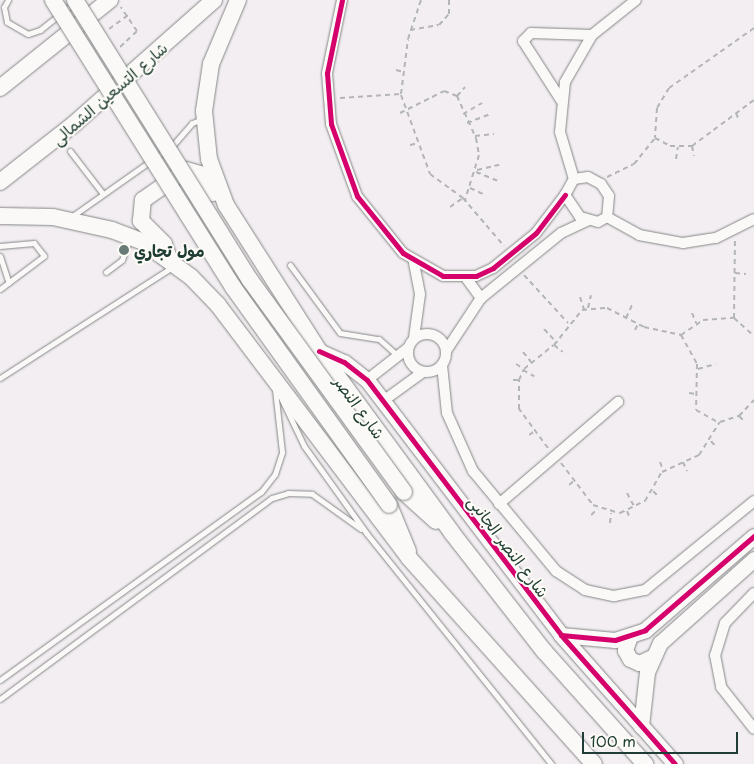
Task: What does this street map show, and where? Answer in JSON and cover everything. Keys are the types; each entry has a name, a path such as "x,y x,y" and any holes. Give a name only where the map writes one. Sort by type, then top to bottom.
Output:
{"main road":[{"path":"54,0 228,280 389,506 402,530 409,558"},
{"path":"77,0 244,272 404,492 452,533"},
{"path":"0,88 110,0"},
{"name":"شارع التسعين الشمالى","path":"0,182 74,124 214,0"},
{"name":"شارع النصر","path":"238,0 211,64 204,119 213,175 234,219 319,351 452,533 544,651 645,764"},
{"path":"172,261 164,244 143,226 139,211 146,196 177,174 190,170 200,174 223,211 234,219"},
{"path":"0,216 67,220 130,237 172,261 218,305 276,385 409,558 594,764"}],"street":[{"path":"342,0 329,47 327,99 337,149 357,196 387,238 414,263 443,276 467,279 494,268 546,222 565,196 574,179 560,132 561,100 572,65 592,35 636,0"},
{"path":"561,100 523,41 531,33 592,35"},
{"path":"574,179 595,180 609,196 607,217"},
{"path":"565,196 573,212 587,220"},
{"path":"754,219 734,231 683,243 657,241 607,217 587,220 561,234 481,298 446,351 442,365 447,413 458,443 499,504 564,579 585,590 614,596 634,594 655,584 754,501"},
{"path":"367,380 408,348 414,338 420,294 414,263"},
{"path":"467,279 481,298"},
{"path":"414,338 430,334 444,343 446,351"},
{"path":"408,348 410,364 423,372"},
{"name":"شارع النصر الجانبى","path":"319,351 344,362 367,380 561,635 675,764"},
{"path":"383,401 423,372 442,365"},
{"path":"499,504 618,402"},
{"path":"561,635 599,641 630,636 658,621 754,536"},
{"path":"641,726 643,687 652,657 670,631 754,559"},
{"path":"754,592 725,623 715,654 721,688 754,729"},
{"path":"630,636 625,650 630,659 639,663 652,657"}],"lane":[{"path":"8,0 4,7 7,22 28,34 40,30 77,0"},
{"path":"67,220 173,145 192,123 204,119"},
{"path":"70,151 103,194"},
{"path":"106,272 124,257 130,237"},
{"path":"0,246 34,243 44,254 41,262 0,288"},
{"path":"0,256 8,283"},
{"path":"0,378 163,277 172,261"},
{"path":"290,265 340,333 379,339 398,356"},
{"path":"276,385 304,446 367,534 551,764"},
{"path":"0,680 268,484 282,452 276,385"},
{"path":"0,699 280,495 296,492 319,496 367,534"}],"path":[{"path":"421,0 410,30 400,95 408,111 430,174 464,199 510,254"},
{"path":"410,30 439,25 449,14 449,0"},
{"path":"106,32 128,15 136,26 134,36 120,47 112,46"},
{"path":"595,180 627,169 655,138 657,108 669,88 754,28"},
{"path":"396,70 404,72"},
{"path":"457,96 465,87"},
{"path":"400,113 408,111 444,91 457,96"},
{"path":"327,99 400,95"},
{"path":"450,207 464,199 476,171 475,136 467,123 457,96"},
{"path":"655,138 678,147 692,146 754,100"},
{"path":"463,114 482,103"},
{"path":"736,113 739,120"},
{"path":"467,123 490,114"},
{"path":"475,136 494,134"},
{"path":"410,145 419,143"},
{"path":"692,146 694,156"},
{"path":"676,159 678,147"},
{"path":"476,171 499,165"},
{"path":"476,171 498,181"},
{"path":"470,188 485,195"},
{"path":"734,231 734,318"},
{"path":"518,268 568,323"},
{"path":"735,273 746,274"},
{"path":"588,308 591,295"},
{"path":"580,297 584,310"},
{"path":"626,318 633,303"},
{"path":"692,313 696,323"},
{"path":"635,330 638,324"},
{"path":"544,329 563,352"},
{"path":"681,335 698,369 696,394 698,414 718,424 739,416 753,405 754,400"},
{"path":"523,352 531,362"},
{"path":"516,364 534,376"},
{"path":"698,369 716,364"},
{"path":"513,380 519,380"},
{"path":"689,393 696,394"},
{"path":"515,410 519,409"},
{"path":"739,416 743,420"},
{"path":"530,435 535,431"},
{"path":"711,441 716,446"},
{"path":"660,462 662,472"},
{"path":"683,462 687,471"},
{"path":"569,485 575,480"},
{"path":"653,491 658,496"},
{"path":"627,494 635,508"},
{"path":"591,515 598,509"},
{"path":"627,511 630,518"},
{"path":"610,523 611,513"}],"cycle path":[{"path":"342,0 327,73 331,124 357,196 403,253 443,276 476,276 493,268 536,233 565,195"},
{"path":"319,351 344,362 367,380 561,635 675,764"},
{"path":"561,635 615,640 645,630 754,536"}],"place":[{"name":"مول تجاري","path":"124,250"}]}
